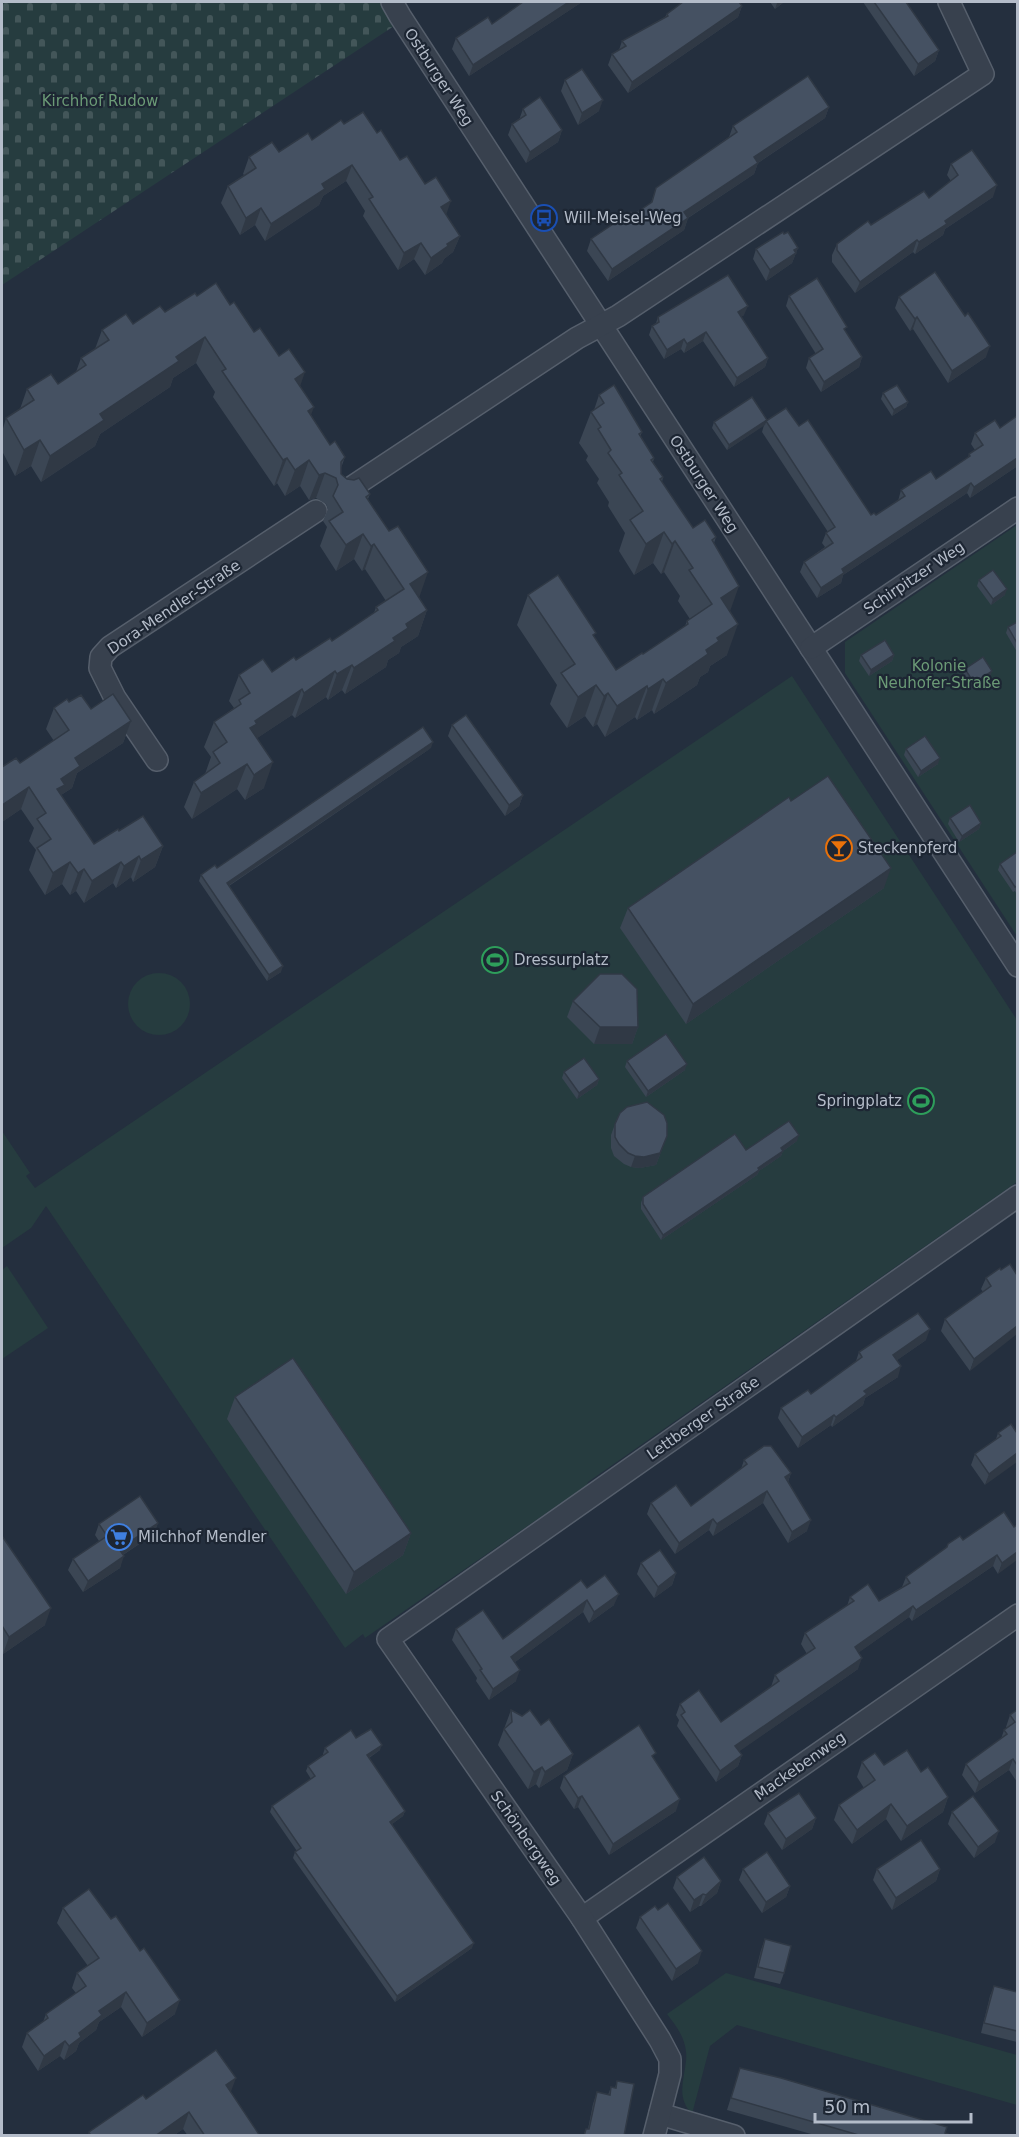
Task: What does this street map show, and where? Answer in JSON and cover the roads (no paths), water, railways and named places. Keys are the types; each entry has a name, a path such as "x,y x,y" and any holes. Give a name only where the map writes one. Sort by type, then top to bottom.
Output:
{"street":[{"name":"Ostburger Weg","path":"392,2 1017,966"},
{"path":"343,493 577,338 618,316 983,74 949,2"},
{"name":"Schirpitzer Weg","path":"811,648 1017,508"},
{"name":"Dora-Mendler-Straße","path":"157,760 115,698 100,668 102,657 110,647 316,511"},
{"name":"Lettberger Straße","path":"388,1639 1017,1196"},
{"name":"Mackebenweg","path":"582,1918 1017,1615"},
{"name":"Schönbergweg","path":"388,1639 582,1918 660,2040 670,2059 670,2074 654,2136"},
{"path":"660,2114 734,2136"}],"place":[{"name":"Will-Meisel-Weg","path":"544,218"},
{"name":"Steckenpferd","path":"839,848"},
{"name":"Dressurplatz","path":"495,960"},
{"name":"Springplatz","path":"921,1101"},
{"name":"Milchhof Mendler","path":"119,1537"}],"park label":[{"name":"Kirchhof Rudow","path":"100,101"},
{"name":"Kolonie Neuhofer-Straße","path":"939,674"}]}
